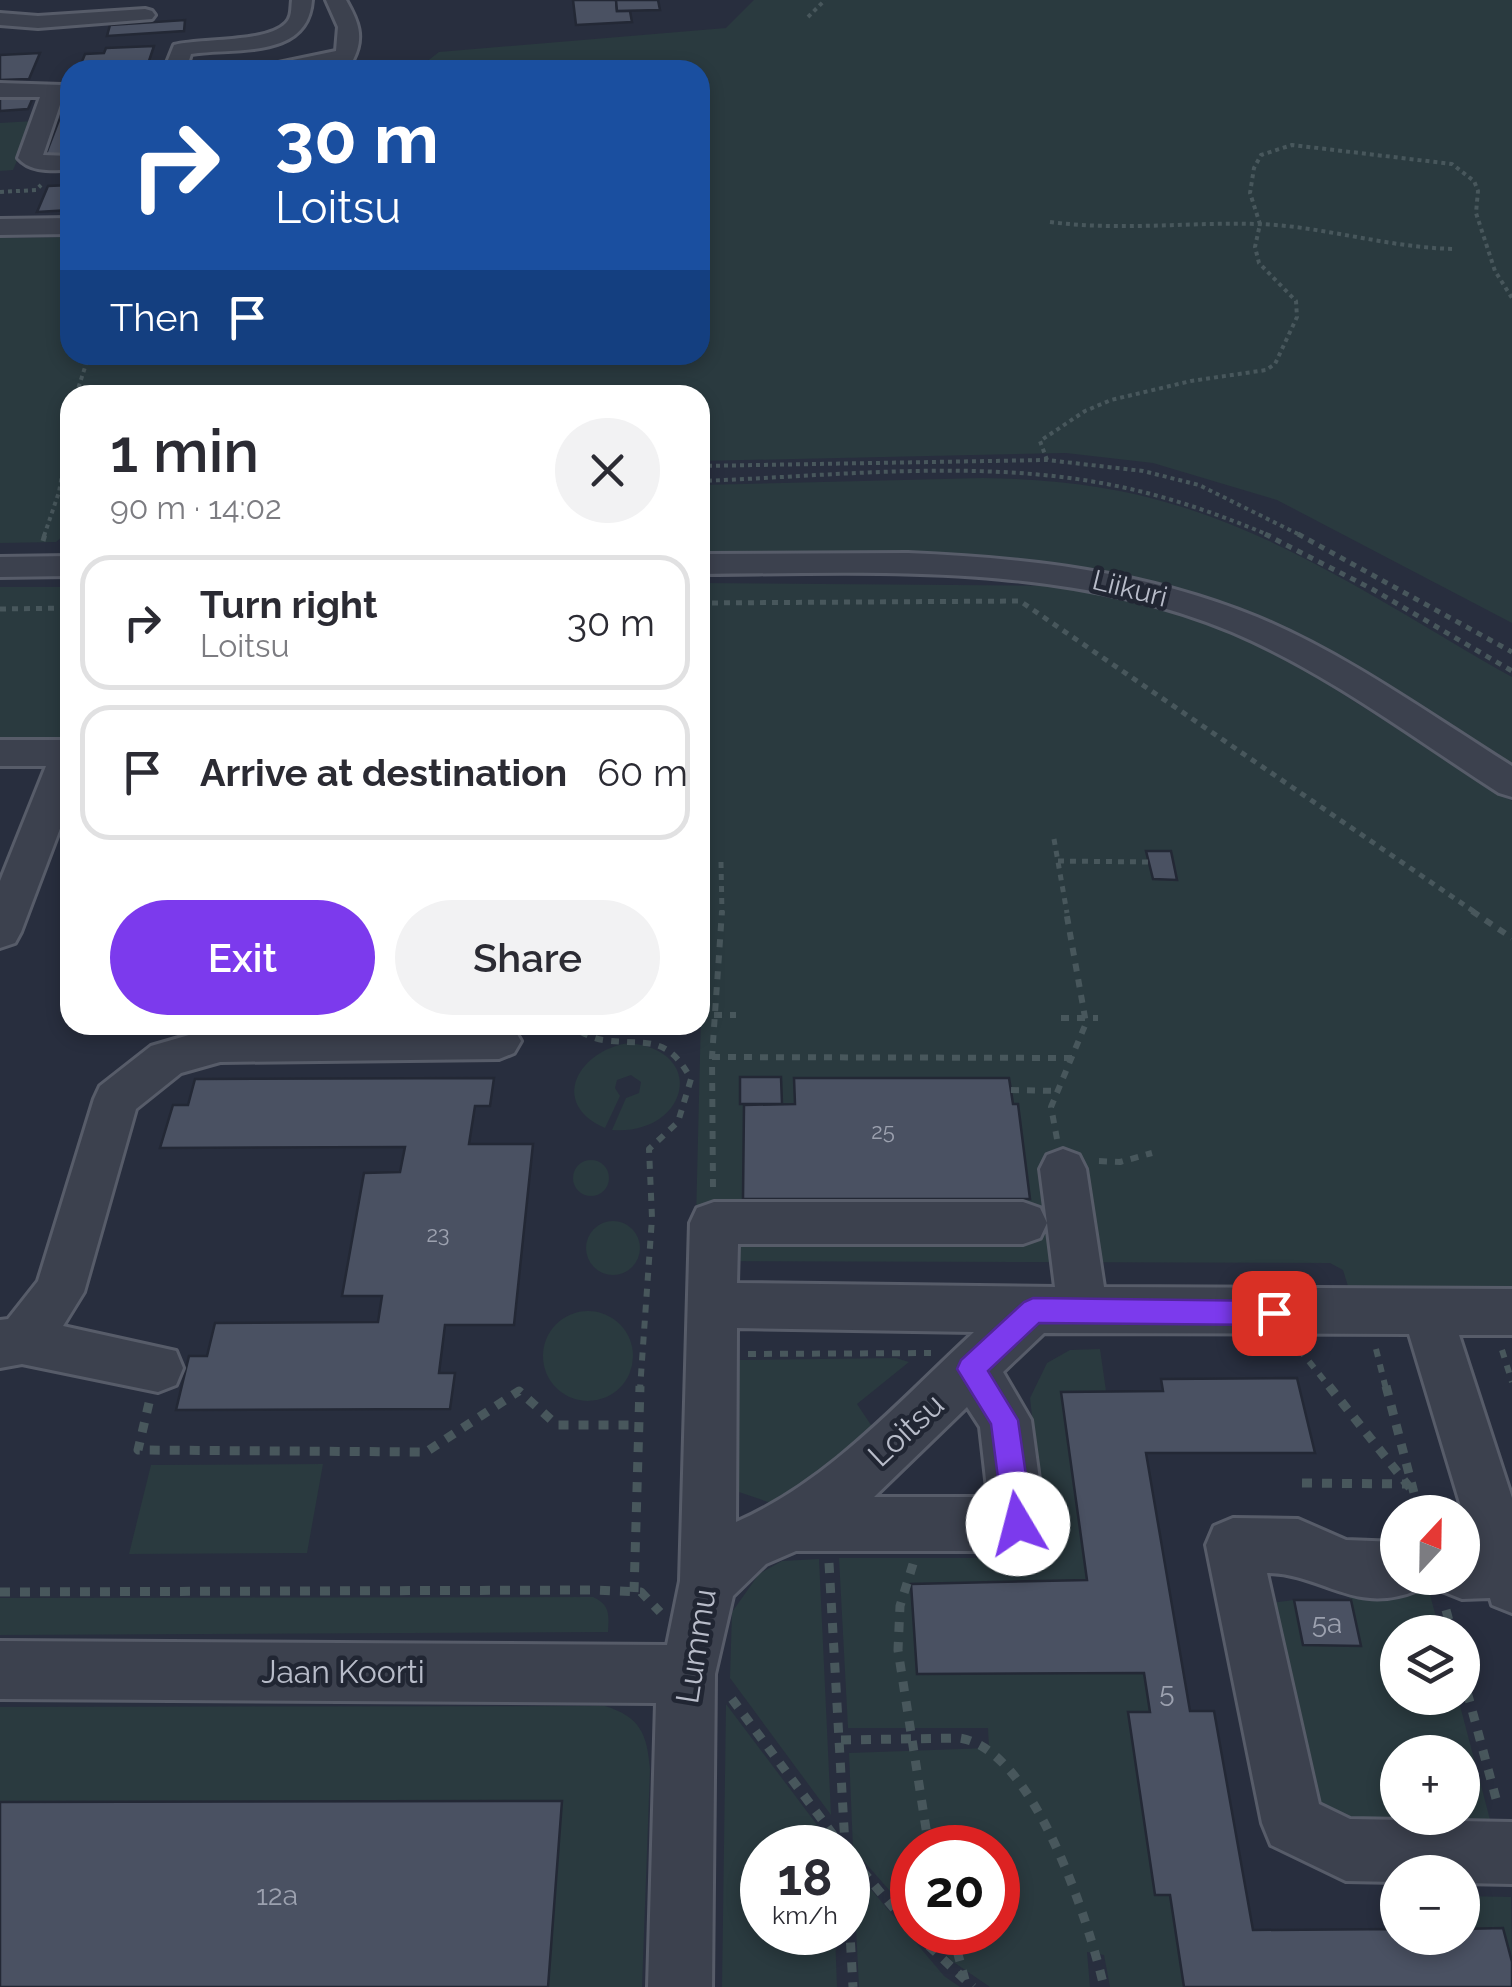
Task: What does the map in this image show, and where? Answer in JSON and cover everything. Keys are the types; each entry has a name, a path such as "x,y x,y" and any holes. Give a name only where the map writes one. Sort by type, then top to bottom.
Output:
{"street":[{"path":"179,60 182,50 244,54 292,32 302,19 302,0"},
{"path":"332,60 344,55 351,42 350,22 336,0"},
{"path":"0,19 38,22 146,15"},
{"path":"0,90 54,90 30,158 60,167"},
{"path":"0,228 60,226"},
{"name":"Liikuri","path":"710,564 1007,567 1081,576 1151,592 1243,624 1301,653 1512,784"},
{"path":"0,566 60,566"},
{"path":"0,753 60,753"},
{"path":"0,932 60,779"},
{"path":"11,1342 59,1292 116,1098 167,1059 220,1044 499,1041"},
{"path":"1058,1310 1063,1165"},
{"path":"714,1224 1023,1223"},
{"name":"Lummu","path":"680,1987 690,1663 708,1581 714,1224"},
{"path":"713,1305 1428,1314 1506,1328"},
{"name":"Loitsu","path":"708,1581 747,1546 795,1524 837,1495 978,1361 1058,1310"},
{"path":"1428,1314 1494,1575"},
{"path":"11,1342 158,1368"},
{"path":"795,1524 1018,1524 1004,1420 978,1361"},
{"path":"1380,1569 1343,1568 1298,1546 1233,1545 1293,1824 1346,1850 1512,1853"},
{"name":"Jaan Koorti","path":"0,1670 690,1663"}],"path":[{"path":"808,17 825,0"},
{"path":"1047,460 1040,441 1060,432 1080,413 1109,400 1201,379 1250,375 1275,364 1297,317 1296,301 1259,263 1255,247 1260,224 1250,194 1254,168 1261,155 1271,149 1292,144 1452,164 1474,181 1480,225 1495,271 1512,298"},
{"path":"1050,222 1119,230 1260,224 1408,248 1456,249"},
{"path":"710,466 1047,460 1094,462 1199,485 1248,507 1512,652"},
{"path":"710,481 998,473 1064,477 1126,487 1261,532 1512,671"},
{"path":"35,566 60,486"},
{"path":"710,603 1020,602 1512,938"},
{"path":"0,609 60,608"},
{"path":"1054,839 1085,1018 1051,1107 1063,1165 1120,1162 1152,1152"},
{"path":"1058,861 1149,862"},
{"path":"714,1224 712,1057 722,921 721,862"},
{"path":"714,1015 736,1015"},
{"path":"1061,1018 1098,1018"},
{"path":"589,1035 600,1040 640,1038 663,1045 683,1062 690,1079 678,1122 649,1148 652,1218 637,1425 634,1592"},
{"path":"712,1057 1072,1058"},
{"path":"1011,1090 1058,1091"},
{"path":"1506,1328 1512,1382"},
{"path":"1296,1344 1414,1493"},
{"path":"738,1354 978,1361"},
{"path":"158,1368 138,1450 426,1452 519,1391 556,1425 637,1425"},
{"path":"1302,1483 1406,1484"},
{"path":"916,1553 900,1606 899,1636 925,1825"},
{"path":"0,1592 641,1592 690,1663 824,1825"},
{"path":"1473,1715 1512,1853"},
{"path":"840,1740 975,1740 998,1752 1061,1856 1098,1952 1104,1987"},
{"path":"870,1880 890,1904"},
{"path":"937,1955 969,1985"},
{"path":"959,1955 969,1985"}],"shaded area":[{"path":"754,0 1512,0 1512,623 1277,500 1153,463 1066,453 710,461 710,385 60,385 60,539 56,542 0,543 0,238 60,237 60,365 710,365 710,60 429,60 439,52 726,28"},
{"path":"34,121 13,170 0,171 0,123"},
{"path":"1033,480 1131,493 1223,521 1308,560 1512,677 1512,771 1178,591 1049,564 982,559 710,557 710,485"},
{"path":"710,583 1073,586 1158,606 1228,631 1300,667 1512,801 1512,1296 1351,1296 1343,1270 1330,1263 695,1261 701,1035 710,1035"},
{"path":"0,587 60,587 60,748 0,748"},
{"path":"629,1043 655,1049 671,1061 679,1076 679,1092 672,1107 658,1120 638,1128 612,1130 626,1098 639,1093 641,1082 631,1075 617,1080 615,1088 620,1096 605,1128 588,1117 574,1092 584,1066 611,1048"},
{"path":"591,1160 604,1165 609,1178 604,1191 591,1196 578,1191 573,1178 578,1165"},
{"path":"613,1221 632,1229 640,1248 632,1267 613,1275 594,1267 586,1248 594,1229"},
{"path":"579,1311 597,1311 613,1318 626,1331 633,1356 626,1381 613,1394 597,1401 579,1401 563,1394 550,1381 543,1365 543,1347 550,1331 563,1318"},
{"path":"1100,1349 1106,1391 1061,1393 1087,1580 912,1584 917,1673 1144,1673 1150,1712 1128,1712 1155,1895 1170,1895 1184,1987 1110,1987 1104,1955 1087,1952 1090,1987 990,1987 947,1955 1020,1955 1020,1825 890,1825 890,1891 870,1868 870,1825 852,1825 849,1753 989,1748 988,1728 848,1728 839,1558 1048,1558 1030,1398 1047,1363 1070,1350"},
{"path":"896,1358 909,1362 857,1404 873,1428 793,1501 774,1504 736,1491 737,1360"},
{"path":"323,1464 307,1553 129,1554 151,1465"},
{"path":"819,1559 831,1815 730,1678 732,1612 759,1574 782,1561"},
{"path":"1348,1592 1430,1595 1435,1615 1380,1615 1380,1715 1462,1715 1468,1735 1380,1735 1380,1823 1329,1820 1311,1796 1271,1603 1294,1600 1303,1645 1361,1646"},
{"path":"593,1597 607,1611 608,1632 0,1635 0,1598"},
{"path":"726,1704 817,1825 740,1825 740,1955 836,1955 837,1987 722,1987"},
{"path":"605,1706 634,1721 644,1736 649,1756 642,1987 548,1987 562,1802 0,1802 0,1707"},
{"path":"1480,1782 1493,1831 1480,1830"},
{"path":"870,1888 890,1912 890,1955 926,1955 944,1976 960,1987 859,1987 857,1955 870,1955"},
{"path":"1480,1896 1511,1897 1512,1962 1503,1929 1480,1929"}],"building":[{"path":"573,0 616,0 617,11 630,11 632,22 576,25"},
{"path":"616,0 658,0 660,10 617,11"},
{"path":"185,20 184,31 107,36 110,25"},
{"path":"154,46 149,60 83,60 85,54 104,53 106,48"},
{"path":"40,53 29,79 0,80 0,55"},
{"path":"35,93 28,109 0,111 0,95"},
{"path":"59,120 60,158 44,159"},
{"path":"60,185 60,211 37,212 48,186"},
{"path":"1146,851 1171,851 1177,880 1153,879"},
{"path":"740,1077 781,1077 782,1104 740,1104"},
{"path":"494,1078 490,1106 475,1106 469,1144 533,1144 514,1325 445,1325 439,1373 455,1373 450,1409 176,1410 189,1356 207,1356 215,1323 378,1322 382,1296 342,1296 364,1173 400,1172 405,1147 160,1148 173,1105 188,1105 195,1079"},
{"path":"794,1078 1009,1078 1013,1104 1018,1104 1030,1199 743,1199 744,1105 795,1104"},
{"path":"1297,1378 1315,1453 1146,1453 1190,1711 1214,1711 1253,1930 1380,1929 1380,1955 1480,1955 1480,1929 1503,1928 1512,1962 1512,1987 1184,1987 1170,1895 1155,1895 1128,1712 1150,1712 1144,1673 917,1674 911,1584 1087,1580 1061,1392 1163,1391 1161,1379"},
{"path":"1294,1600 1351,1600 1361,1646 1303,1645"},
{"path":"562,1801 548,1987 0,1987 0,1802"}],"route":[{"path":"1018,1524 1004,1420 970,1369 1033,1310 1274,1313"}]}
